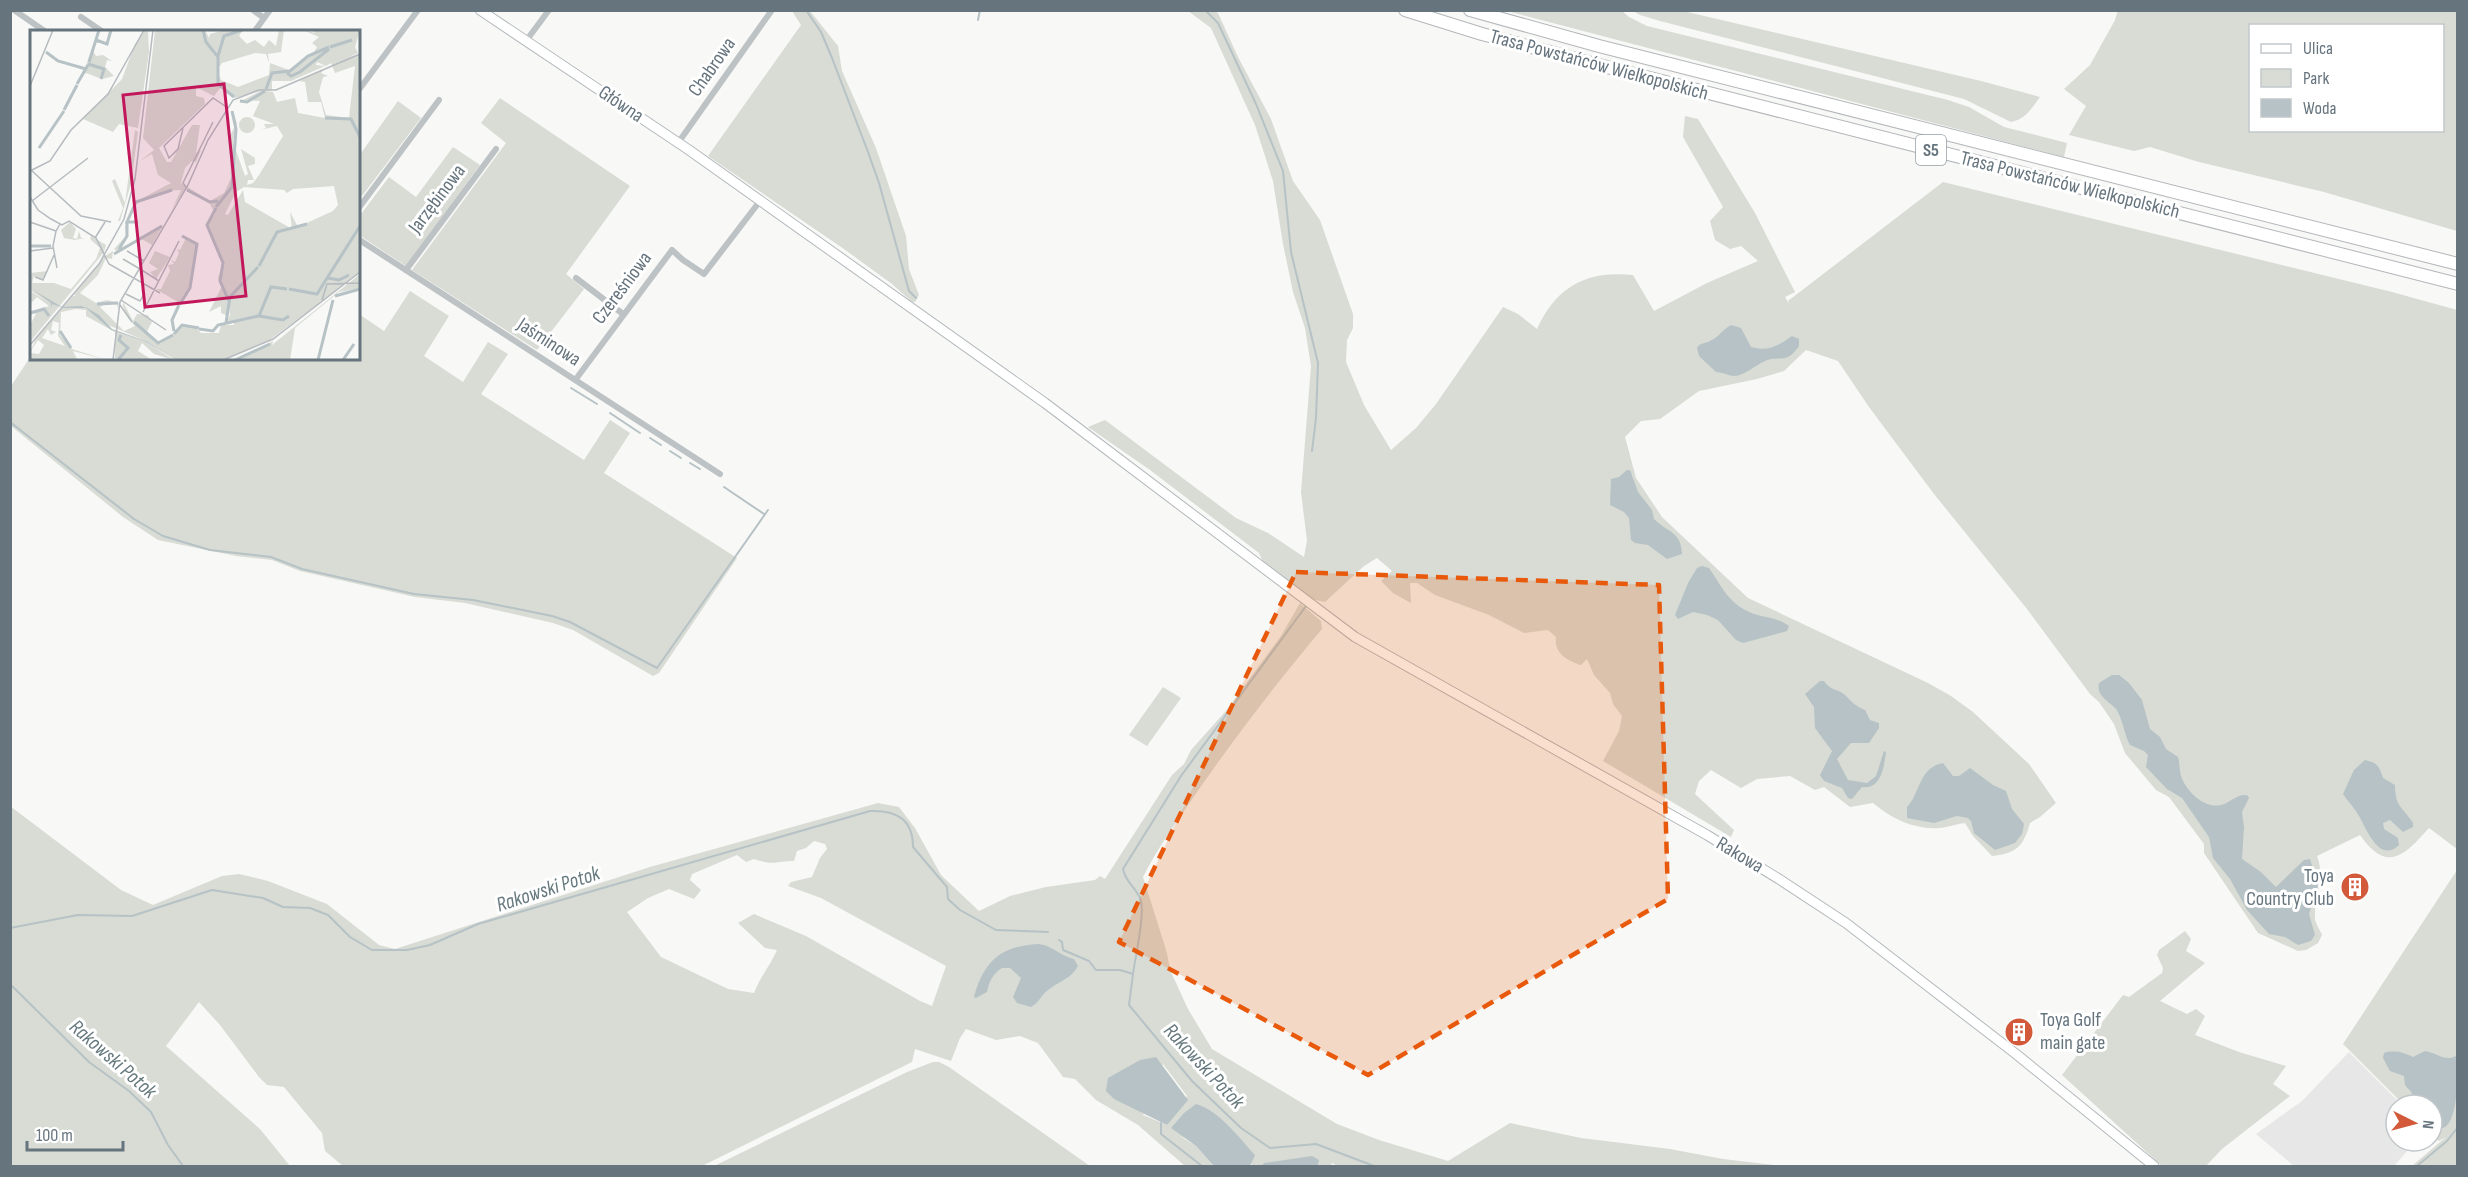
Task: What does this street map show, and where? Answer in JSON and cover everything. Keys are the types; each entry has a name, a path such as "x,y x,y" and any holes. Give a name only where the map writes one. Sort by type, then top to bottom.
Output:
{"highway":[{"name":"Trasa Powstańców Wielkopolskich","path":"1405,10 1482,34 1616,70 2457,284"},
{"name":"Trasa Powstańców Wielkopolskich","path":"1470,10 1599,46 2457,264"}],"street":[{"path":"14,10 43,30"},
{"path":"253,10 264,18"},
{"path":"255,30 270,10"},
{"path":"360,88 418,10"},
{"name":"Główna","path":"480,10 760,201"},
{"path":"526,41 549,10"},
{"name":"Chabrowa","path":"678,143 772,10"},
{"path":"81,17 101,30"},
{"path":"360,206 440,100"},
{"name":"Jarzębinowa","path":"406,270 495,149"},
{"name":"Czereśniowa","path":"576,379 672,250 704,274 760,201"},
{"name":"Rakowa","path":"760,201 1045,403 1374,650 1707,835 1846,923 2016,1054 2154,1167"},
{"name":"Jaśminowa","path":"360,240 720,474"},
{"path":"576,278 623,314"}],"highlighted area":[{"path":"1296,572 1659,585 1668,899 1368,1075 1119,942"}],"shaded area":[{"path":"2349,1052 2390,1093 2384,1093 2384,1153 2405,1153 2394,1166 2294,1166 2256,1134 2302,1101"}],"green space":[{"path":"2118,10 2457,11 2457,231 2324,192 2199,162 2150,147 2134,151 2069,135 2086,106 2064,89 2090,65 2115,20"},
{"path":"792,11 810,11 838,46 842,71 876,148 906,236 909,269 919,295 915,302 844,249 708,156 801,25"},
{"path":"1188,11 1218,13 1271,119 1293,181 1320,220 1353,314 1353,328 1347,340 1346,362 1364,405 1391,450 1416,428 1436,404 1503,307 1518,314 1537,329 1553,302 1574,284 1601,275 1616,274 1633,275 1654,311 1707,283 1758,261 1741,246 1730,249 1715,240 1710,221 1723,207 1683,137 1685,116 1698,119 1755,213 1795,292 1785,297 1789,304 1788,301 1943,182 2457,310 2457,849 2429,828 2404,852 2389,857 2373,850 2360,835 2317,856 2320,880 2315,918 2322,935 2318,943 2306,950 2298,951 2258,933 2204,853 2204,844 2169,797 2156,790 2125,753 2114,724 2099,702 2090,694 2027,609 1934,494 1838,361 1806,350 1784,371 1699,391 1660,419 1641,421 1625,437 1636,478 1662,517 1748,598 1951,696 1973,712 2029,764 2056,803 2030,823 2025,838 2013,851 1992,856 1973,836 1965,823 1940,828 1913,825 1888,814 1873,803 1850,807 1824,787 1815,790 1790,776 1757,779 1741,788 1711,770 1699,781 1695,794 1734,830 1731,837 1603,761 1619,731 1622,716 1613,704 1610,693 1594,675 1587,659 1581,665 1570,661 1559,652 1556,637 1548,630 1524,633 1489,615 1435,595 1417,583 1410,583 1411,603 1393,593 1381,581 1392,571 1377,558 1364,566 1325,602 1311,599 1264,564 1259,553 1150,470 1088,427 1105,420 1236,518 1268,533 1304,557 1307,541 1301,492 1311,366 1305,328 1293,292 1273,181 1255,125 1211,28"},
{"path":"1507,11 1622,11 1647,26 1948,100 1969,107 2004,127 2067,143 2064,157"},
{"path":"1633,11 1683,11 2040,97 2024,116 2011,122 1964,99 1660,21"},
{"path":"500,98 630,186 566,274 584,289 537,350 412,270 506,143 481,123"},
{"path":"398,101 421,118 362,196 360,195 360,155"},
{"path":"453,147 480,165 406,266 360,236 360,215 389,177 416,197"},
{"path":"410,291 449,316 424,356 463,382 488,342 508,354 481,394 584,460 610,420 630,433 604,473 737,558 659,673 653,676 573,630 553,623 465,603 415,597 300,571 272,560 236,556 158,540 123,517 11,426 11,386 30,358 30,360 360,360 360,315 384,331"},
{"path":"1300,603 1321,621 1322,629 1227,750 1168,834 1143,877 1167,953 1170,970 1188,1009 1212,1049 1337,1124 1379,1140 1448,1161 1510,1123 1581,1138 1782,1166 1338,1166 1332,1163 1331,1166 1318,1166 1319,1160 1250,1166 1252,1164 1180,1136 1196,1146 1214,1166 1185,1166 1138,1125 1096,1100 1075,1079 1063,1077 1038,1043 1020,1036 996,1040 966,1029 951,1061 915,1049 912,1062 702,1166 343,1166 325,1151 322,1133 284,1087 267,1085 259,1077 220,1025 199,1002 166,1046 260,1129 290,1166 11,1166 10,806 121,890 153,905 222,876 239,874 268,881 327,904 379,945 395,949 650,867 878,803 899,807 915,828 941,875 979,911 1010,896 1046,887 1095,880 1100,876 1105,879 1172,775 1184,764 1191,750 1225,712 1281,636","holes":["814,841 825,844 827,849 820,858 812,877 791,882 788,886 821,898 946,966 932,1006 806,936 754,914 738,923 765,948 777,950 754,993 728,989 661,957 627,912 648,898 669,889 694,899 701,890 690,880 692,874 737,855 746,862 754,859 771,863 794,861 797,851 806,848","1163,1064 1187,1096 1167,1125 1143,1115"]},
{"path":"1163,687 1181,698 1147,746 1129,735"},
{"path":"2457,870 2457,1166 2412,1166 2427,1153 2444,1153 2446,1137 2444,1138 2444,1093 2392,1093 2343,1044"},
{"path":"2185,931 2191,939 2186,951 2205,963 2160,1001 2187,1014 2196,1009 2205,1016 2195,1035 2239,1052 2286,1066 2273,1084 2290,1096 2222,1149 2206,1166 2162,1166 2062,1075 2123,995 2129,997 2162,973 2163,968 2157,955 2159,950"},
{"path":"933,1062 949,1067 1090,1166 714,1166 907,1072"}],"water":[{"path":"1731,325 1741,328 1751,347 1763,349 1773,347 1792,336 1799,339 1799,346 1786,358 1770,359 1739,375 1716,372 1699,356 1697,348"},
{"path":"1630,470 1638,492 1652,510 1654,519 1673,533 1679,541 1682,554 1667,559 1648,545 1631,540 1629,518 1624,512 1610,505 1611,479 1619,477"},
{"path":"1702,566 1709,568 1727,595 1738,605 1754,614 1785,623 1789,626 1787,631 1743,643 1736,640 1718,620 1707,615 1693,612 1678,619 1675,615 1688,583 1697,568"},
{"path":"2112,675 2119,675 2129,683 2142,700 2150,729 2160,737 2166,749 2178,757 2183,782 2196,798 2215,806 2247,795 2249,798 2242,812 2244,827 2242,859 2261,872 2276,887 2304,860 2310,859 2318,885 2309,914 2315,935 2311,941 2298,945 2285,937 2269,934 2247,910 2230,879 2213,858 2209,837 2182,798 2167,789 2146,767 2148,755 2130,745 2116,709 2101,695 2099,683"},
{"path":"1820,681 1824,681 1842,693 1865,710 1870,720 1879,723 1879,728 1869,743 1851,743 1837,759 1848,780 1867,783 1876,776 1884,751 1886,752 1883,770 1877,781 1868,787 1862,787 1852,799 1848,798 1842,788 1824,781 1820,775 1832,751 1815,728 1814,707 1805,694"},
{"path":"2365,760 2373,762 2379,768 2383,778 2395,785 2398,802 2413,823 2413,827 2403,832 2390,820 2383,823 2384,829 2398,838 2399,845 2391,850 2384,850 2372,840 2359,816 2343,794 2354,770"},
{"path":"1943,763 1953,776 1959,776 1970,768 1993,785 2006,791 2012,809 2024,824 2022,834 2015,843 1995,850 1974,833 1968,818 1957,816 1934,823 1907,818 1907,807 1924,775"},
{"path":"1038,944 1048,946 1074,959 1078,966 1072,974 1048,990 1031,1007 1017,1003 1013,997 1021,978 1010,968 999,970 992,978 987,992 974,997 983,974 996,958 1014,948"},
{"path":"2425,1051 2446,1058 2457,1055 2455,1103 2448,1124 2444,1126 2444,1093 2412,1093 2405,1085 2404,1076 2390,1071 2383,1058 2384,1053 2388,1052 2399,1052 2413,1057"},
{"path":"1156,1057 1188,1100 1167,1125 1114,1099 1106,1091 1108,1078 1140,1060"},
{"path":"1196,1104 1213,1113 1236,1133 1255,1155 1250,1166 1214,1166 1196,1146 1171,1128 1184,1113"},
{"path":"1312,1156 1319,1160 1318,1166 1261,1166 1264,1163"}],"waterway":[{"path":"806,10 821,32 868,152 909,291 916,298"},
{"path":"978,20 980,10"},
{"path":"1205,10 1218,23 1256,104 1283,171 1291,252 1318,363 1312,451"},
{"path":"571,388 597,404"},
{"path":"610,413 640,433"},
{"path":"10,422 134,519 163,536 210,550 271,557 302,569 414,594 473,600 552,616 570,622 657,668 768,510"},
{"path":"650,438 661,445"},
{"path":"670,451 681,458"},
{"path":"690,463 700,469"},
{"path":"724,487 764,514"},
{"path":"1133,974 1142,904 1123,869 1181,776 1306,606"},
{"name":"Rakowski Potok","path":"10,928 78,915 132,916 212,890 263,898 283,907 310,908 328,915 350,937 372,950 407,950 430,945 478,924 870,811 879,811 895,815 906,823 910,829 913,847 947,887 948,899 960,910 996,930 1048,932"},
{"name":"Rakowski Potok","path":"1059,940 1062,942 1063,950 1089,961 1096,970 1120,970 1133,974 1129,1005 1192,1081 1241,1128 1270,1148 1316,1144 1374,1166"},
{"name":"Rakowski Potok","path":"10,984 89,1062 129,1091 151,1112 168,1145 183,1166"},
{"path":"1161,1123 1161,1134 1202,1166"},
{"name":"Rakowski Potok","path":"2417,1166 2447,1141 2458,1127"}],"place":[{"name":"Toya Country Club","path":"2355,887"},
{"name":"Toya Golf main gate","path":"2019,1032"}]}
